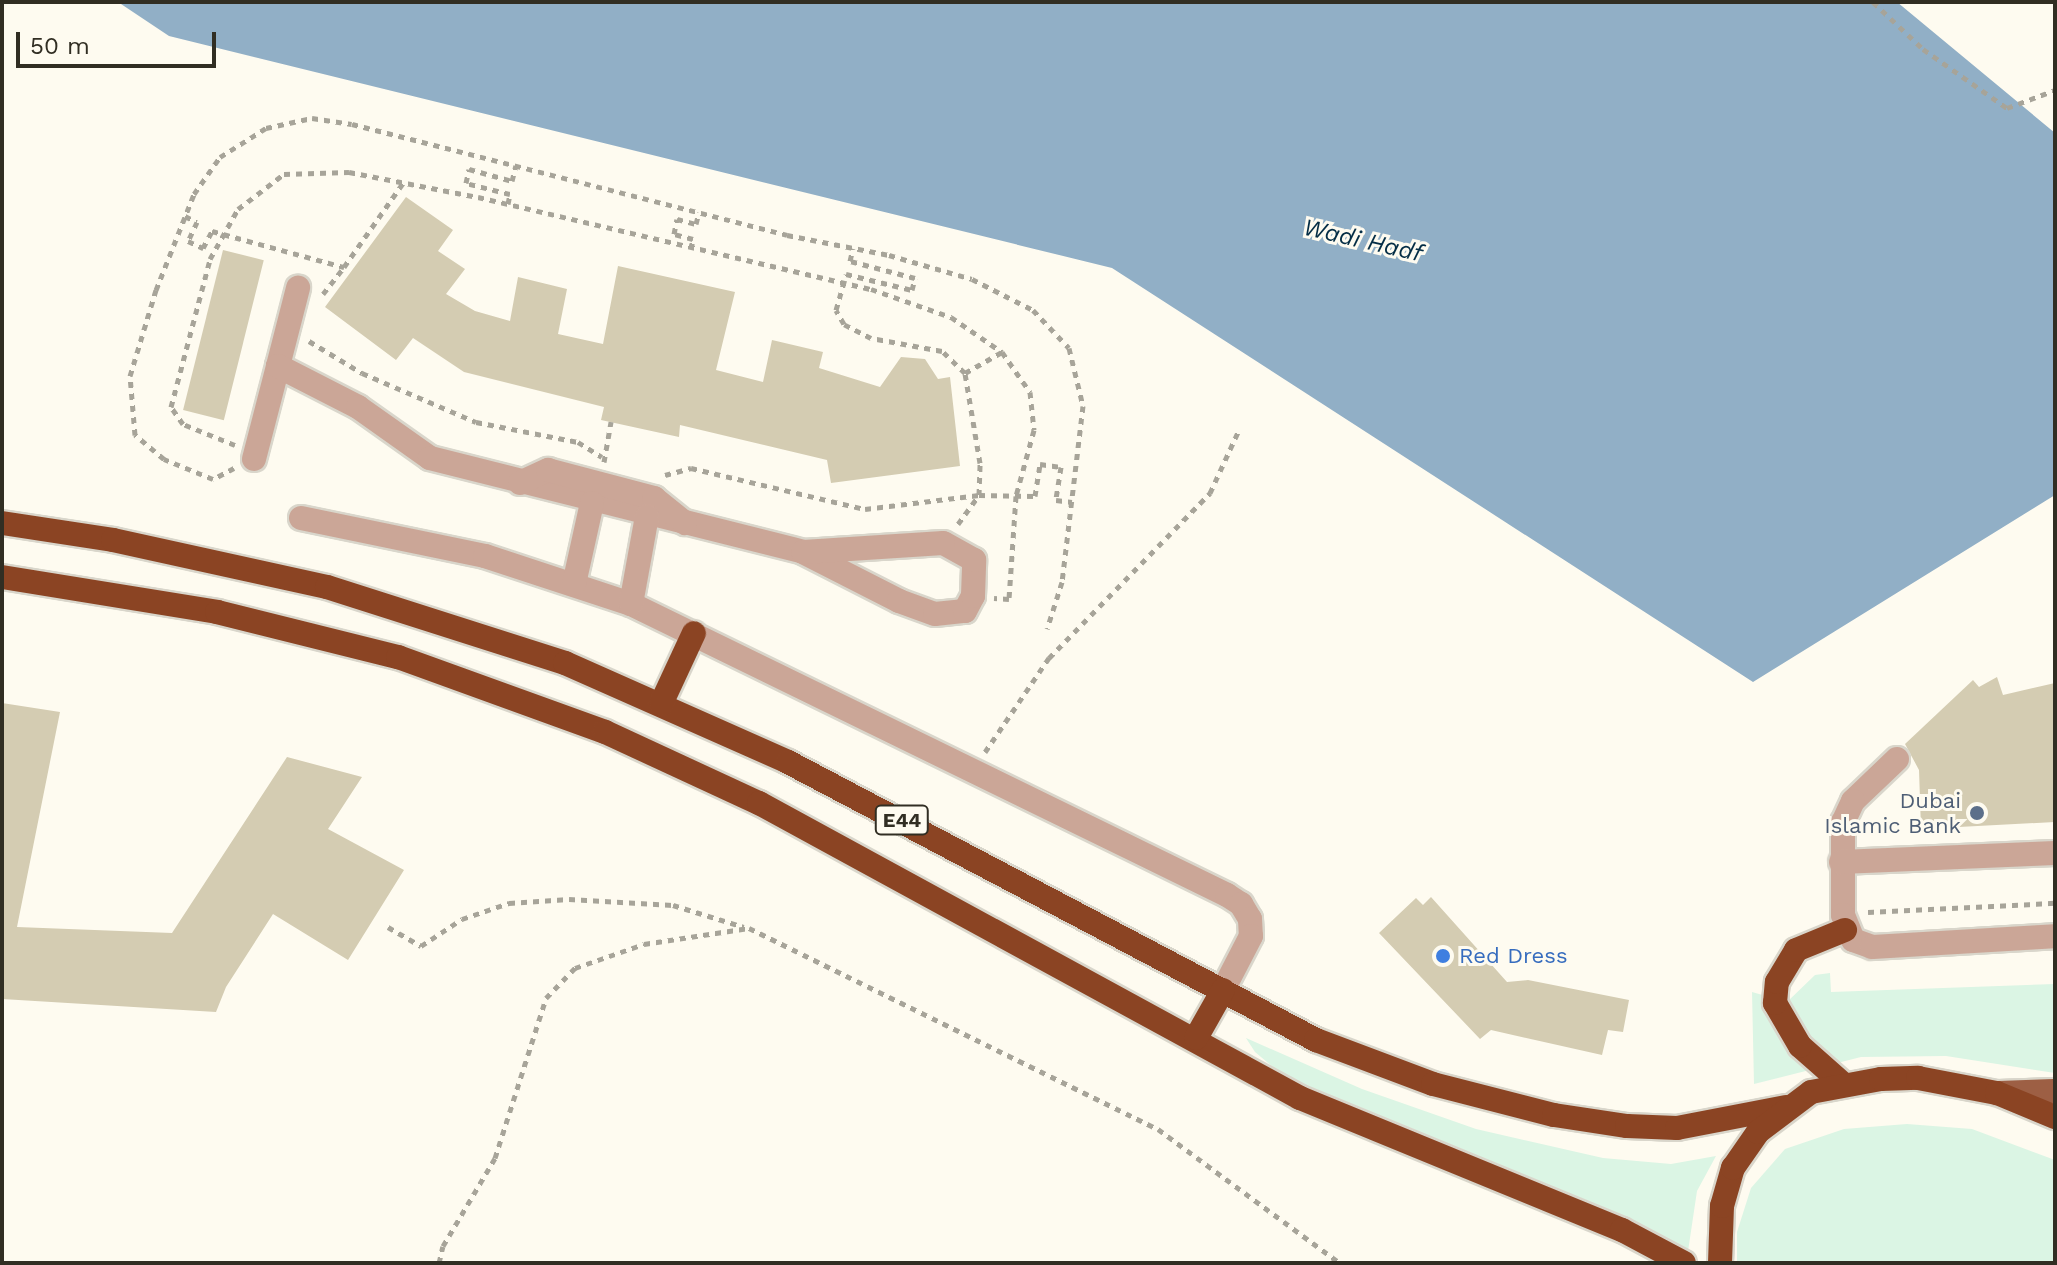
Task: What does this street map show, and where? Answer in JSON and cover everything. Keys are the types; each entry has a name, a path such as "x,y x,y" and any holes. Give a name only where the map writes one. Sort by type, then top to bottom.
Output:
{"highway":[{"name":"E44","path":"2,523 113,540 327,587 510,643 661,704 803,769 1316,1040 1433,1084 1554,1115 1677,1128 1786,1107"},
{"name":"E44","path":"2,577 217,612 398,657 508,694 759,803 1196,1038 1300,1098 1600,1221 1684,1263"},
{"path":"661,704 694,633"},
{"path":"1843,1084 1800,1046 1775,1003 1777,982 1796,950 1853,937"},
{"path":"1196,1038 1223,990"},
{"path":"1720,1263 1722,1206 1733,1168 1758,1132 1786,1107 1811,1092 1843,1084 1918,1078 1997,1093 2055,1117"}],"main road":[{"path":"1997,1093 2055,1091"}],"lane":[{"path":"254,459 298,288"},
{"path":"278,366 358,407 430,458 520,483 599,482 654,498 687,525"},
{"path":"599,482 647,516 803,552 899,601 935,614 965,611 973,596 974,560 943,543 803,552"},
{"path":"574,584 599,482"},
{"path":"631,604 647,516"},
{"path":"301,518 424,541 574,584 631,604 974,770 1241,904 1250,919 1251,936 1223,990"},
{"path":"1897,759 1846,811 1841,862 1853,937 2055,936"},
{"path":"1841,862 2055,853"}],"path":[{"path":"1873,2 1923,49 2007,108 2055,90"},
{"path":"973,596 1009,599 1016,496 1034,430 1030,392 1002,352 951,317 842,283 508,204 349,172 284,174 238,209 210,259 171,407 183,424 225,439 254,459 213,479 164,459 135,435 130,376 185,216 220,157 266,128 312,118 516,165 972,279 1033,310 1069,348 1083,406 1062,582 1047,629"},
{"path":"508,204 510,194 466,183 469,169 512,181 516,165"},
{"path":"185,216 197,222 188,241 203,248 212,231 344,267 403,183"},
{"path":"691,249 693,239 674,234 677,219 696,224 699,212"},
{"path":"853,248 850,261 915,278 912,290 846,274 836,310 844,324 871,338 942,351 965,373 980,463 979,495 943,543"},
{"path":"288,328 362,373 476,422 578,442 599,482"},
{"path":"965,373 1002,352"},
{"path":"599,482 611,422"},
{"path":"974,770 1049,658 1210,493 1239,430"},
{"path":"599,482 620,463"},
{"path":"650,471 665,475 691,468 865,509 979,495 1035,496 1040,464 1061,467 1056,500 1072,502"},
{"path":"388,927 421,946 462,919 509,903 569,899 673,905 749,928 1158,1129 1340,1263"},
{"path":"1853,937 1859,913 2055,903"},
{"path":"439,1263 443,1246 495,1158 546,998 575,968 588,963 644,944 749,928"}],"green space":[{"path":"1830,973 1831,992 2055,984 2055,1073 1946,1056 1861,1057 1754,1084 1752,992 1787,1002 1815,975"},
{"path":"1246,1038 1362,1089 1476,1129 1603,1158 1671,1164 1716,1156 1697,1191 1687,1258 1647,1228 1368,1115 1279,1072 1255,1052"},
{"path":"1907,1124 1972,1129 2055,1160 2055,1263 1737,1263 1737,1232 1751,1188 1785,1149 1844,1129"}],"water":[{"name":"Wadi Hadf","path":"118,2 1897,2 2055,133 2055,495 1753,682 1112,268 169,36"}],"building":[{"path":"406,197 453,230 438,251 465,269 446,294 475,311 510,321 518,277 567,289 558,334 603,344 618,266 735,292 716,370 763,382 772,340 823,352 819,368 880,387 901,357 925,359 938,379 950,377 960,466 831,483 827,460 680,425 679,437 601,420 604,407 464,372 413,338 396,360 325,307"},
{"path":"223,250 264,260 224,420 183,410"},
{"path":"1997,677 2003,695 2055,683 2055,822 1921,829 1919,770 1905,744 1973,680 1979,687"},
{"path":"2,703 60,712 17,927 172,933 287,757 362,777 328,829 404,870 348,960 273,914 226,987 216,1012 2,999"},
{"name":"Red Dress","path":"1431,897 1507,982 1528,980 1629,1000 1623,1032 1608,1030 1602,1055 1491,1030 1480,1039 1379,933 1416,898 1423,905"}],"place":[{"name":"Dubai Islamic Bank","path":"1977,813"},
{"name":"Red Dress","path":"1443,956"}]}
